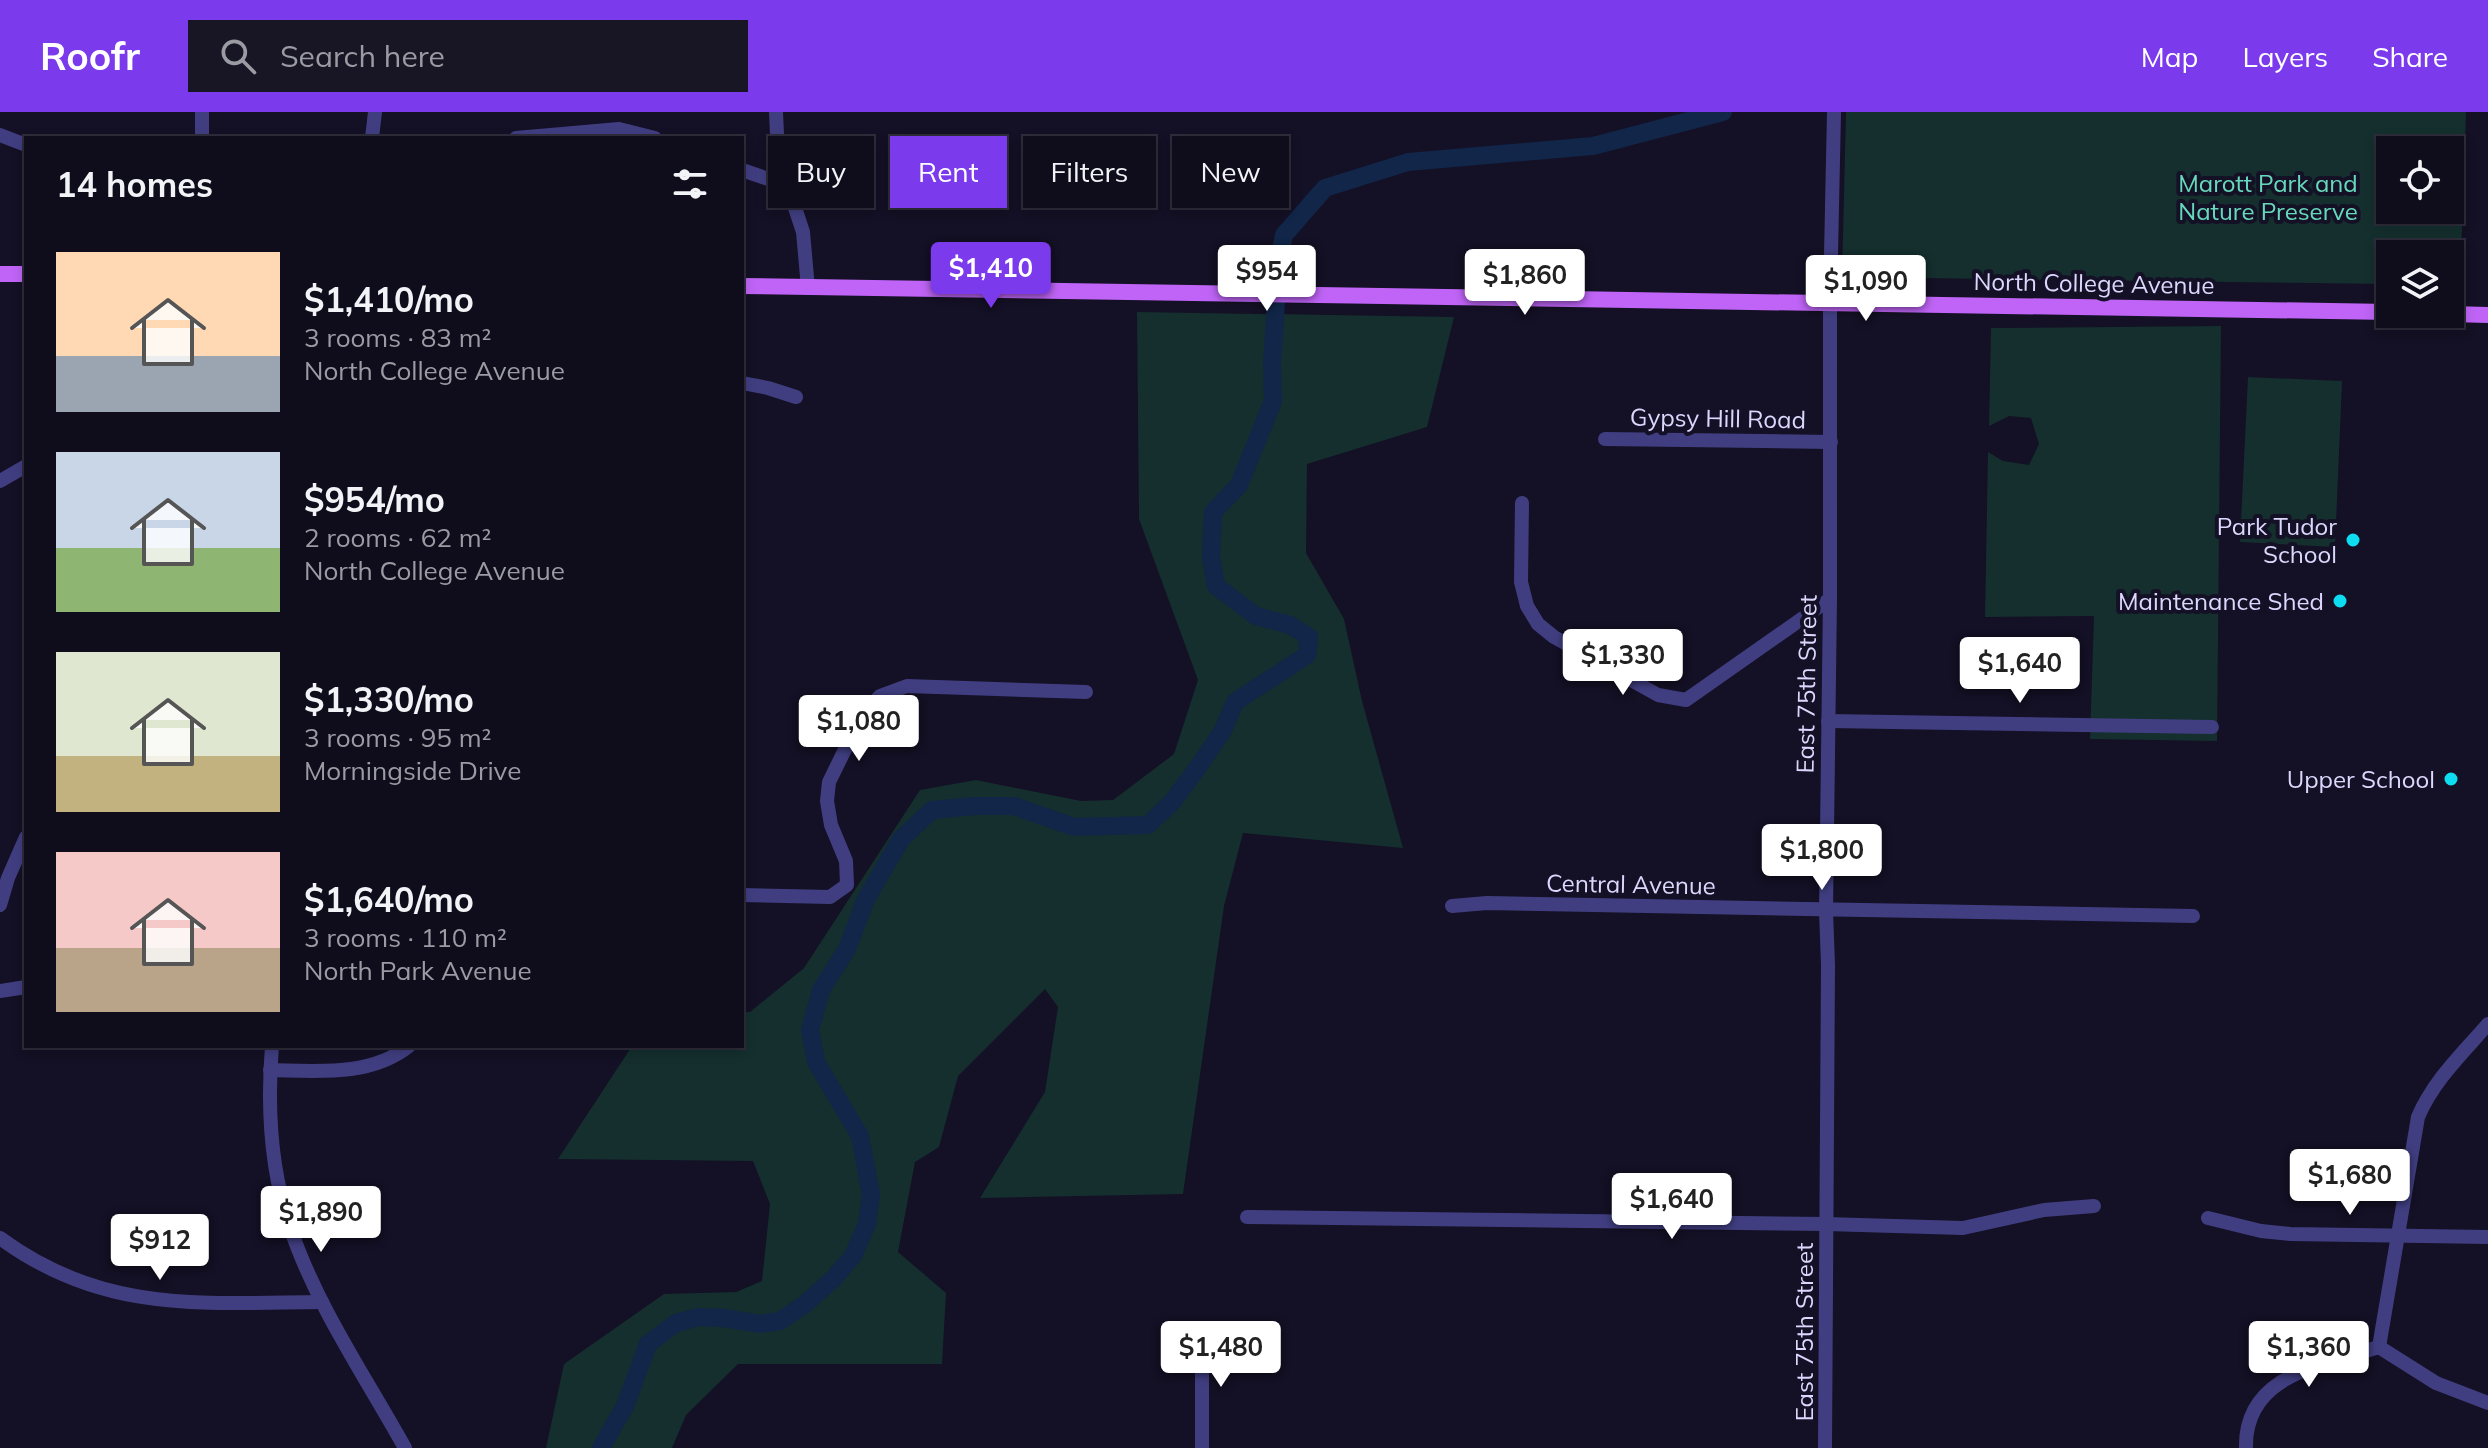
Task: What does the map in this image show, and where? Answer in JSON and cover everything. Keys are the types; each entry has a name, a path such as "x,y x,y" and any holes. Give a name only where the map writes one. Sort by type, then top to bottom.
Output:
{"main road":[{"path":"0,274 24,274"},
{"name":"North College Avenue","path":"744,286 2376,312"},
{"path":"2464,314 2488,315"}],"street":[{"path":"202,112 202,136"},
{"path":"372,136 375,112"},
{"path":"776,112 777,136"},
{"name":"East 75th Street","path":"1825,1448 1830,302 1834,112"},
{"path":"539,136 619,129 647,136"},
{"path":"0,135 24,144"},
{"path":"744,171 768,179"},
{"path":"796,208 803,232 808,288"},
{"path":"744,383 796,397"},
{"name":"Gypsy Hill Road","path":"1605,439 1831,442"},
{"path":"0,481 24,467"},
{"path":"1522,503 1521,582 1527,606 1536,621 1554,637 1658,695 1686,700 1830,599"},
{"path":"744,895 830,897 847,885 846,861 831,825 827,801 829,782 862,715 880,696 907,686 1086,692"},
{"path":"1828,721 2212,727"},
{"path":"0,905 24,842"},
{"name":"Central Avenue","path":"1452,906 1487,903 2193,916"},
{"path":"0,991 24,987"},
{"path":"2379,1347 2418,1117 2426,1097 2449,1066 2488,1024"},
{"path":"272,1048 269,1112 280,1189 297,1246 322,1302 405,1448"},
{"path":"270,1070 356,1069 388,1059 406,1048"},
{"path":"1247,1217 1963,1228 2044,1210 2094,1206"},
{"path":"2208,1218 2251,1229 2290,1234 2488,1237"},
{"path":"0,1238 33,1260 77,1281 117,1294 182,1303 322,1302"},
{"path":"1202,1331 1202,1448"},
{"path":"2246,1448 2252,1414 2261,1399 2277,1384 2298,1372 2379,1347 2436,1383 2488,1403"}],"green space":[{"name":"Marott Park and Nature Preserve","path":"1846,112 2466,112 2464,170 2464,136 2376,136 2376,224 2462,224 2462,240 2376,240 2376,284 1842,277"},
{"path":"1137,312 1454,317 1427,427 1307,464 1306,553 1344,619 1362,701 1403,848 1243,833 1224,906 1183,1194 980,1198 1045,1092 1058,1007 1045,989 958,1076 939,1147 915,1162 898,1252 946,1293 942,1364 738,1364 686,1415 672,1448 546,1448 564,1364 664,1294 736,1292 762,1281 770,1204 753,1161 558,1159 631,1048 744,1048 744,1012 750,1012 804,968 920,790 976,780 1081,801 1113,800 1174,754 1198,680 1139,519"},
{"path":"2221,326 2217,741 2090,739 2094,616 1985,617 1988,452 2003,461 2029,465 2039,444 2031,418 2009,416 1989,426 1991,328"},
{"path":"2248,377 2342,381 2335,547 2240,542"}],"waterway":[{"path":"601,1448 625,1406 648,1344 676,1323 698,1317 760,1324 780,1321 805,1304 853,1256 867,1224 871,1194 860,1136 816,1062 810,1030 821,990 847,949 866,899 901,839 932,810 975,806 1014,806 1074,827 1148,825 1172,802 1196,770 1222,732 1235,702 1307,655 1309,637 1290,625 1256,616 1216,586 1211,557 1213,512 1239,485 1273,401 1272,361 1279,259 1284,235 1325,188 1408,162 1593,146 1723,112"}],"place":[{"name":"Park Tudor School","path":"2353,540"},
{"name":"Maintenance Shed","path":"2340,601"},
{"name":"Upper School","path":"2451,779"}]}
